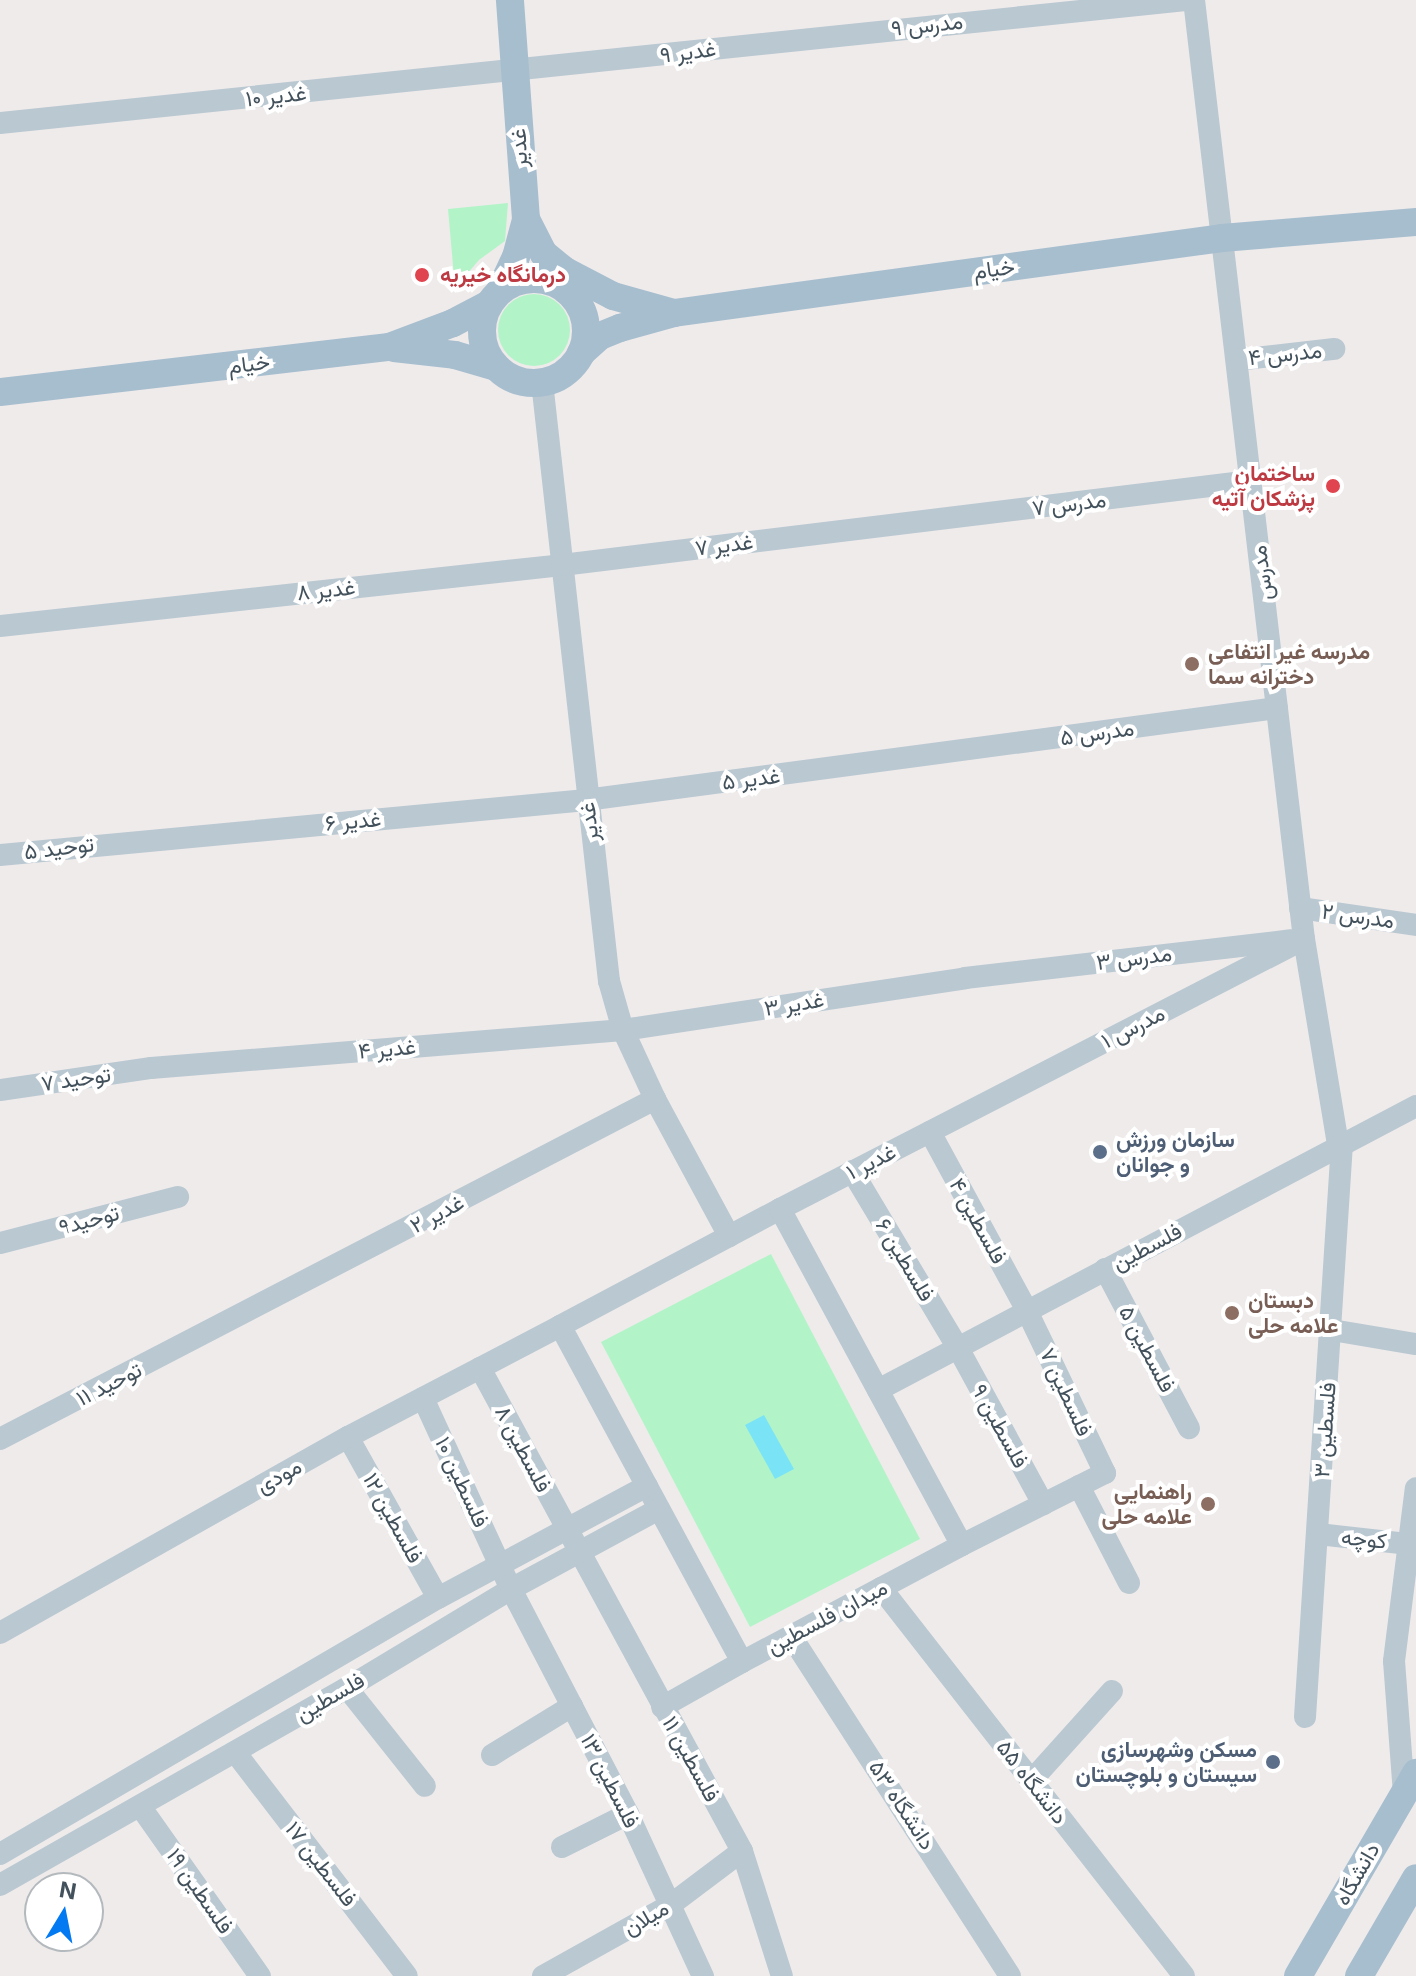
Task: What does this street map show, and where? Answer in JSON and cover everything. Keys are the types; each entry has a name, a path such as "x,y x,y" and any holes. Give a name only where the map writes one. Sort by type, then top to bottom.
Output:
{"main road":[{"name":"غدیر","path":"495,297 516,257 526,219 510,0"},
{"path":"526,219 544,254 565,271 613,296 674,313"},
{"name":"خیام","path":"581,353 600,336 674,313 1222,238 1416,222"},
{"path":"389,347 455,355 496,367 517,380 542,382 572,367 581,353 585,320 578,303 566,290 550,282 532,279 515,282 495,297 481,336 496,367"},
{"name":"خیام","path":"0,392 389,347 453,323 495,297"},
{"name":"دانشگاه","path":"1298,1976 1410,1783"},
{"path":"1359,1976 1416,1878"}],"street":[{"name":"مدرس ۹","path":"859,32 1186,0"},
{"name":"مدرس","path":"1194,0 1300,908 1340,1144"},
{"name":"غدیر ۹","path":"516,72 859,32"},
{"name":"غدیر ۱۰","path":"0,123 516,72"},
{"name":"مدرس ۴","path":"1237,360 1334,349"},
{"name":"غدیر","path":"542,382 586,800 609,981 623,1030 655,1099 729,1236"},
{"name":"مدرس ۷","path":"887,526 1251,481"},
{"name":"غدیر ۷","path":"562,565 887,526"},
{"name":"غدیر ۸","path":"0,626 562,565"},
{"name":"مدرس ۵","path":"917,758 1277,708"},
{"name":"غدیر ۵","path":"586,800 917,758"},
{"name":"غدیر ۶","path":"119,842 586,800"},
{"name":"توحید ۵","path":"0,855 119,842"},
{"name":"مدرس ۲","path":"1300,908 1416,925"},
{"name":"مدرس ۳","path":"965,978 1304,939"},
{"name":"مدرس ۱","path":"962,1115 1304,939"},
{"name":"غدیر ۳","path":"623,1030 965,978"},
{"name":"غدیر ۴","path":"151,1068 623,1030"},
{"name":"توحید ۷","path":"0,1090 151,1068"},
{"name":"غدیر ۲","path":"218,1329 655,1099"},
{"name":"فلسطین","path":"878,1390 1416,1106"},
{"name":"غدیر ۱","path":"780,1209 962,1115"},
{"name":"فلسطین ۴","path":"930,1132 1027,1311"},
{"name":"فلسطین ۳","path":"1305,1717 1332,1330 1340,1144"},
{"name":"فلسطین ۶","path":"852,1171 958,1348"},
{"name":"توحید۹","path":"0,1243 178,1197"},
{"path":"560,1326 780,1209 962,1545"},
{"name":"فلسطین ۵","path":"1105,1269 1189,1428"},
{"name":"فلسطین ۷","path":"1027,1311 1105,1473"},
{"name":"مودی","path":"0,1633 348,1437 560,1326"},
{"name":"میدان فلسطین","path":"560,1326 742,1662 1105,1473"},
{"name":"توحید ۱۱","path":"0,1439 218,1329"},
{"path":"1332,1330 1416,1344"},
{"name":"فلسطین ۹","path":"958,1348 1043,1504"},
{"name":"فلسطین ۸","path":"480,1368 578,1552"},
{"name":"فلسطین ۱۰","path":"423,1398 511,1589"},
{"name":"فلسطین ۱۲","path":"348,1437 438,1598"},
{"name":"فلسطین","path":"4,1844 438,1598 647,1486"},
{"path":"1079,1486 1129,1583"},
{"path":"1410,1783 1393,1673 1416,1488"},
{"name":"فلسطین","path":"0,1885 347,1688 511,1589 659,1509"},
{"name":"کوچه","path":"1318,1534 1409,1544"},
{"name":"فلسطین ۱۱","path":"578,1552 742,1851 782,1976"},
{"name":"دانشگاه ۵۵","path":"881,1588 1184,1976"},
{"name":"فلسطین ۱۳","path":"511,1589 628,1814 703,1976"},
{"name":"دانشگاه ۵۳","path":"791,1636 1010,1976"},
{"path":"662,1707 742,1662"},
{"path":"347,1688 425,1786"},
{"path":"1031,1781 1112,1691"},
{"path":"492,1755 572,1706"},
{"name":"فلسطین ۱۷","path":"235,1752 407,1976"},
{"name":"فلسطین ۱۹","path":"140,1806 260,1976"},
{"path":"562,1847 628,1814"},
{"name":"میلان","path":"548,1975 669,1906 742,1851"}],"green space":[{"path":"508,203 505,241 479,260 455,288 448,209"},
{"path":"527,294 541,294 560,304 570,323 570,337 560,356 541,366 527,366 508,356 498,337 498,323 508,304"},
{"path":"771,1254 920,1539 750,1627 601,1342"}],"water":[{"path":"764,1415 794,1469 775,1479 745,1425"}],"place":[{"name":"درمانگاه خیریه","path":"422,275"},
{"name":"ساختمان پزشکان آتیه","path":"1333,486"},
{"name":"مدرسه غیر انتفاعی دخترانه سما","path":"1192,664"},
{"name":"سازمان ورزش و جوانان","path":"1100,1152"},
{"name":"دبستان علامه حلی","path":"1232,1313"},
{"name":"راهنمایی علامه حلی","path":"1208,1504"},
{"name":"مسکن وشهرسازی سیستان و بلوچستان","path":"1273,1762"}]}
